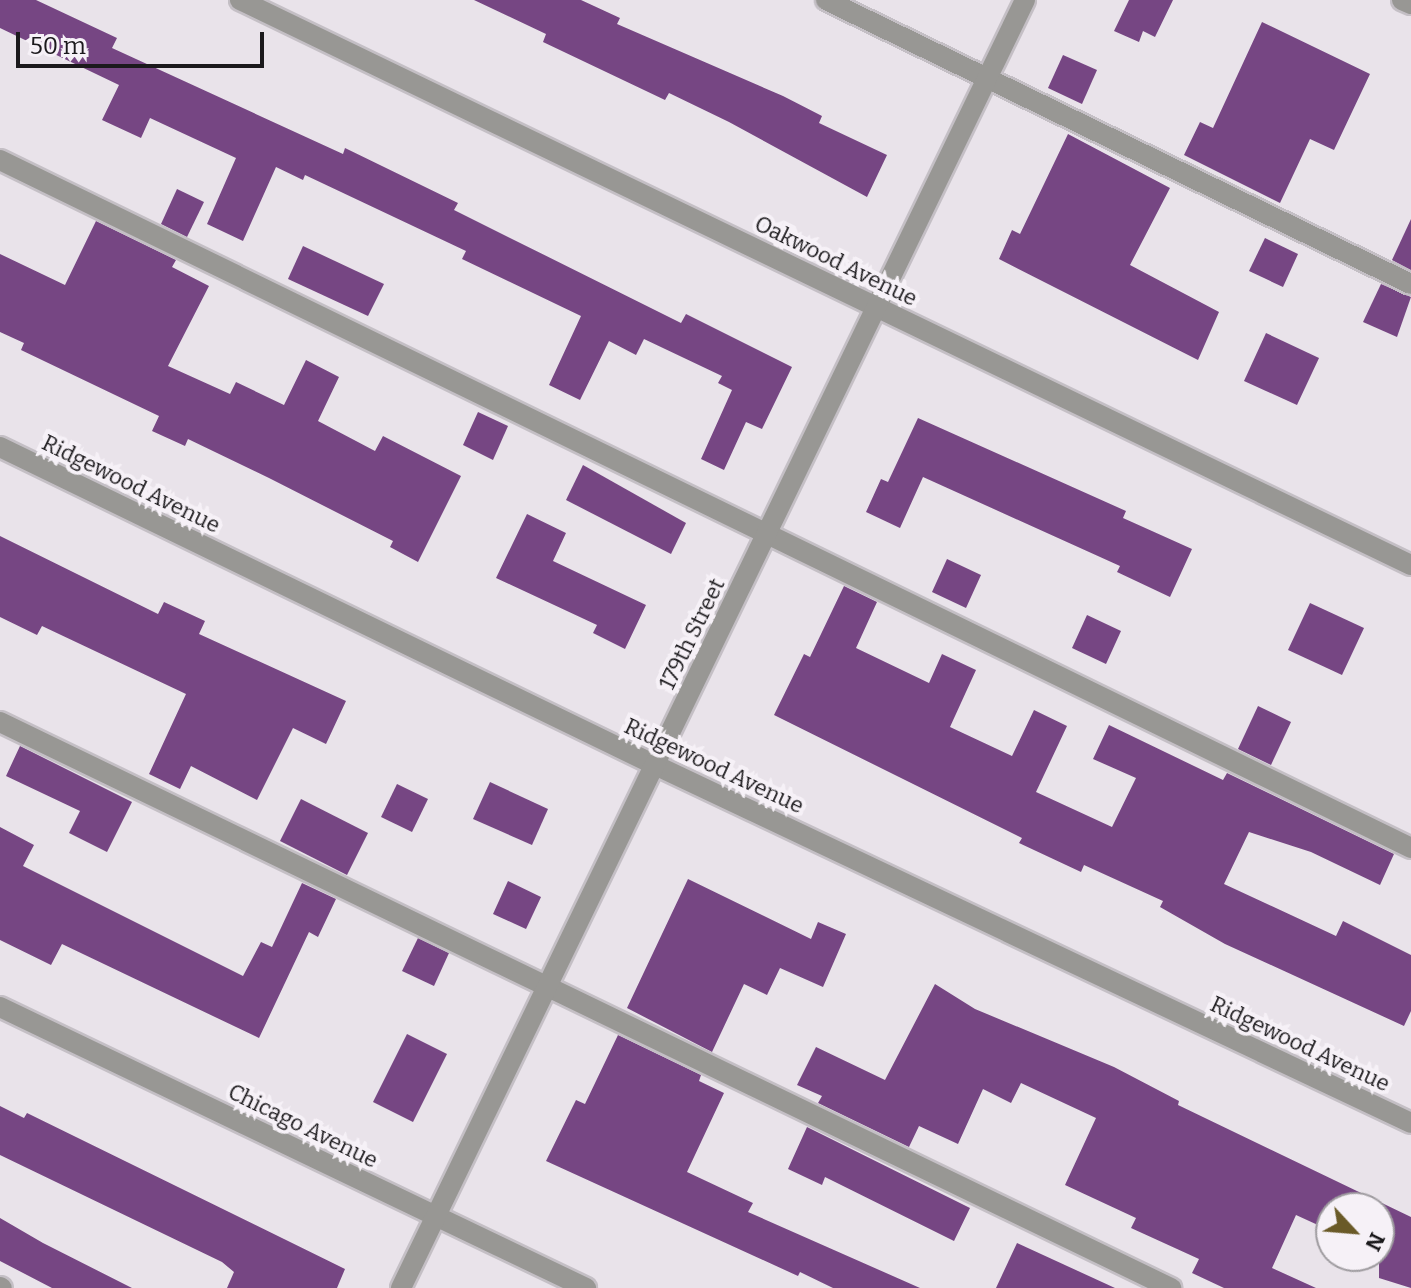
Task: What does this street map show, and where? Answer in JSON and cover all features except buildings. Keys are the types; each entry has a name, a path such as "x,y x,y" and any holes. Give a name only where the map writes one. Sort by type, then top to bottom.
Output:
{"street":[{"name":"Oakwood Avenue","path":"240,0 1411,565"},
{"path":"826,0 1411,284"},
{"name":"179th Street","path":"401,1288 1025,0"},
{"path":"1402,0 1411,4"},
{"path":"0,160 1411,848"},
{"name":"Ridgewood Avenue","path":"0,447 655,765 1411,1123"},
{"path":"0,722 1171,1288"},
{"name":"Chicago Avenue","path":"0,1007 586,1288"}]}
